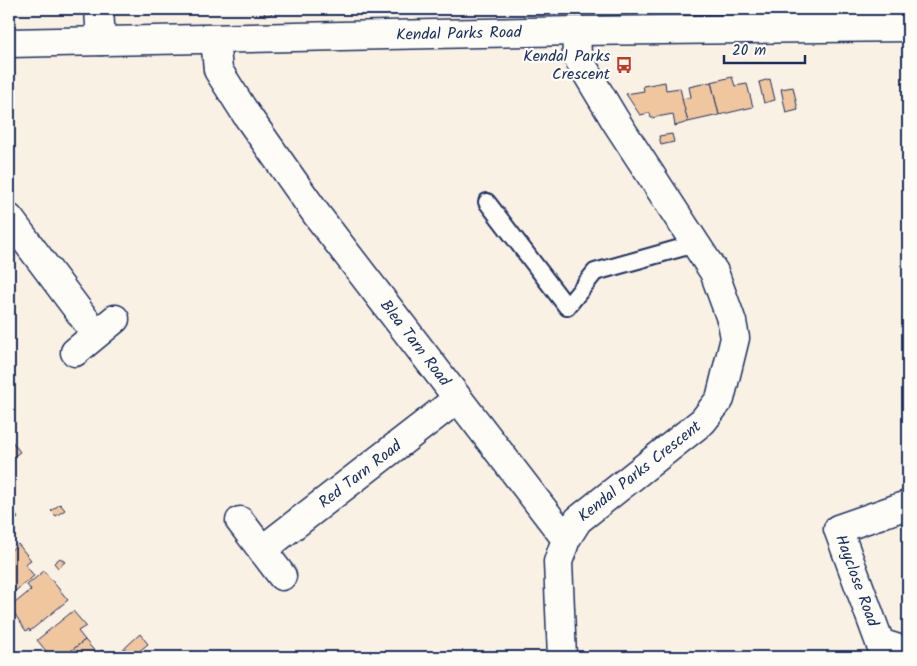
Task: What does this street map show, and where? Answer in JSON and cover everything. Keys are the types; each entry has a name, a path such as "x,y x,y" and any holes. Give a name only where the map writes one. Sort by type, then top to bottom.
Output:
{"street":[{"path":"99,9 100,41"},
{"name":"Kendal Parks Road","path":"9,43 576,30 787,19 908,27"},
{"name":"Kendal Parks Crescent","path":"566,539 578,520 703,421 720,399 735,338 732,322 714,272 615,120 582,65 577,55 576,30"},
{"name":"Blea Tarn Road","path":"215,39 218,70 246,114 317,214 566,539"},
{"path":"9,218 106,327 75,352"},
{"name":"Red Tarn Road","path":"262,550 457,399"},
{"name":"Hayclose Road","path":"907,505 838,529 880,643 908,652"},
{"path":"240,521 282,576"},
{"path":"562,657 558,562 566,539"}],"lane":[{"path":"487,202 567,307 595,272 695,244"}],"building":[{"path":"263,9 271,9 272,14 265,16"},
{"path":"316,9 316,11 275,10"},
{"path":"732,77 735,86 747,84 753,107 719,115 711,82"},
{"path":"770,79 775,100 764,103 759,82"},
{"path":"665,82 666,90 680,88 688,122 675,126 673,114 651,118 650,113 640,115 626,94 644,91 643,86"},
{"path":"711,82 719,115 688,122 682,99 691,97 689,87"},
{"path":"793,87 798,110 786,113 781,89"},
{"path":"672,134 674,142 661,145 659,136"},
{"path":"11,440 20,452 9,460 9,442"},
{"path":"9,496 14,502 9,505"},
{"path":"60,504 65,510 56,516 51,511"},
{"path":"9,506 18,518 9,525"},
{"path":"18,544 31,560 25,564 34,576 9,596 9,552"},
{"path":"60,558 65,562 58,568 54,563"},
{"path":"44,571 68,600 30,631 29,629 26,631 10,607 31,590 27,585"},
{"path":"73,611 86,626 78,631 85,640 63,657 51,657 37,640"},
{"path":"140,634 148,644 132,657 115,657"},
{"path":"85,640 97,654 102,650 108,657 63,657"}],"place":[{"name":"Kendal Parks Crescent","path":"624,65"}]}
